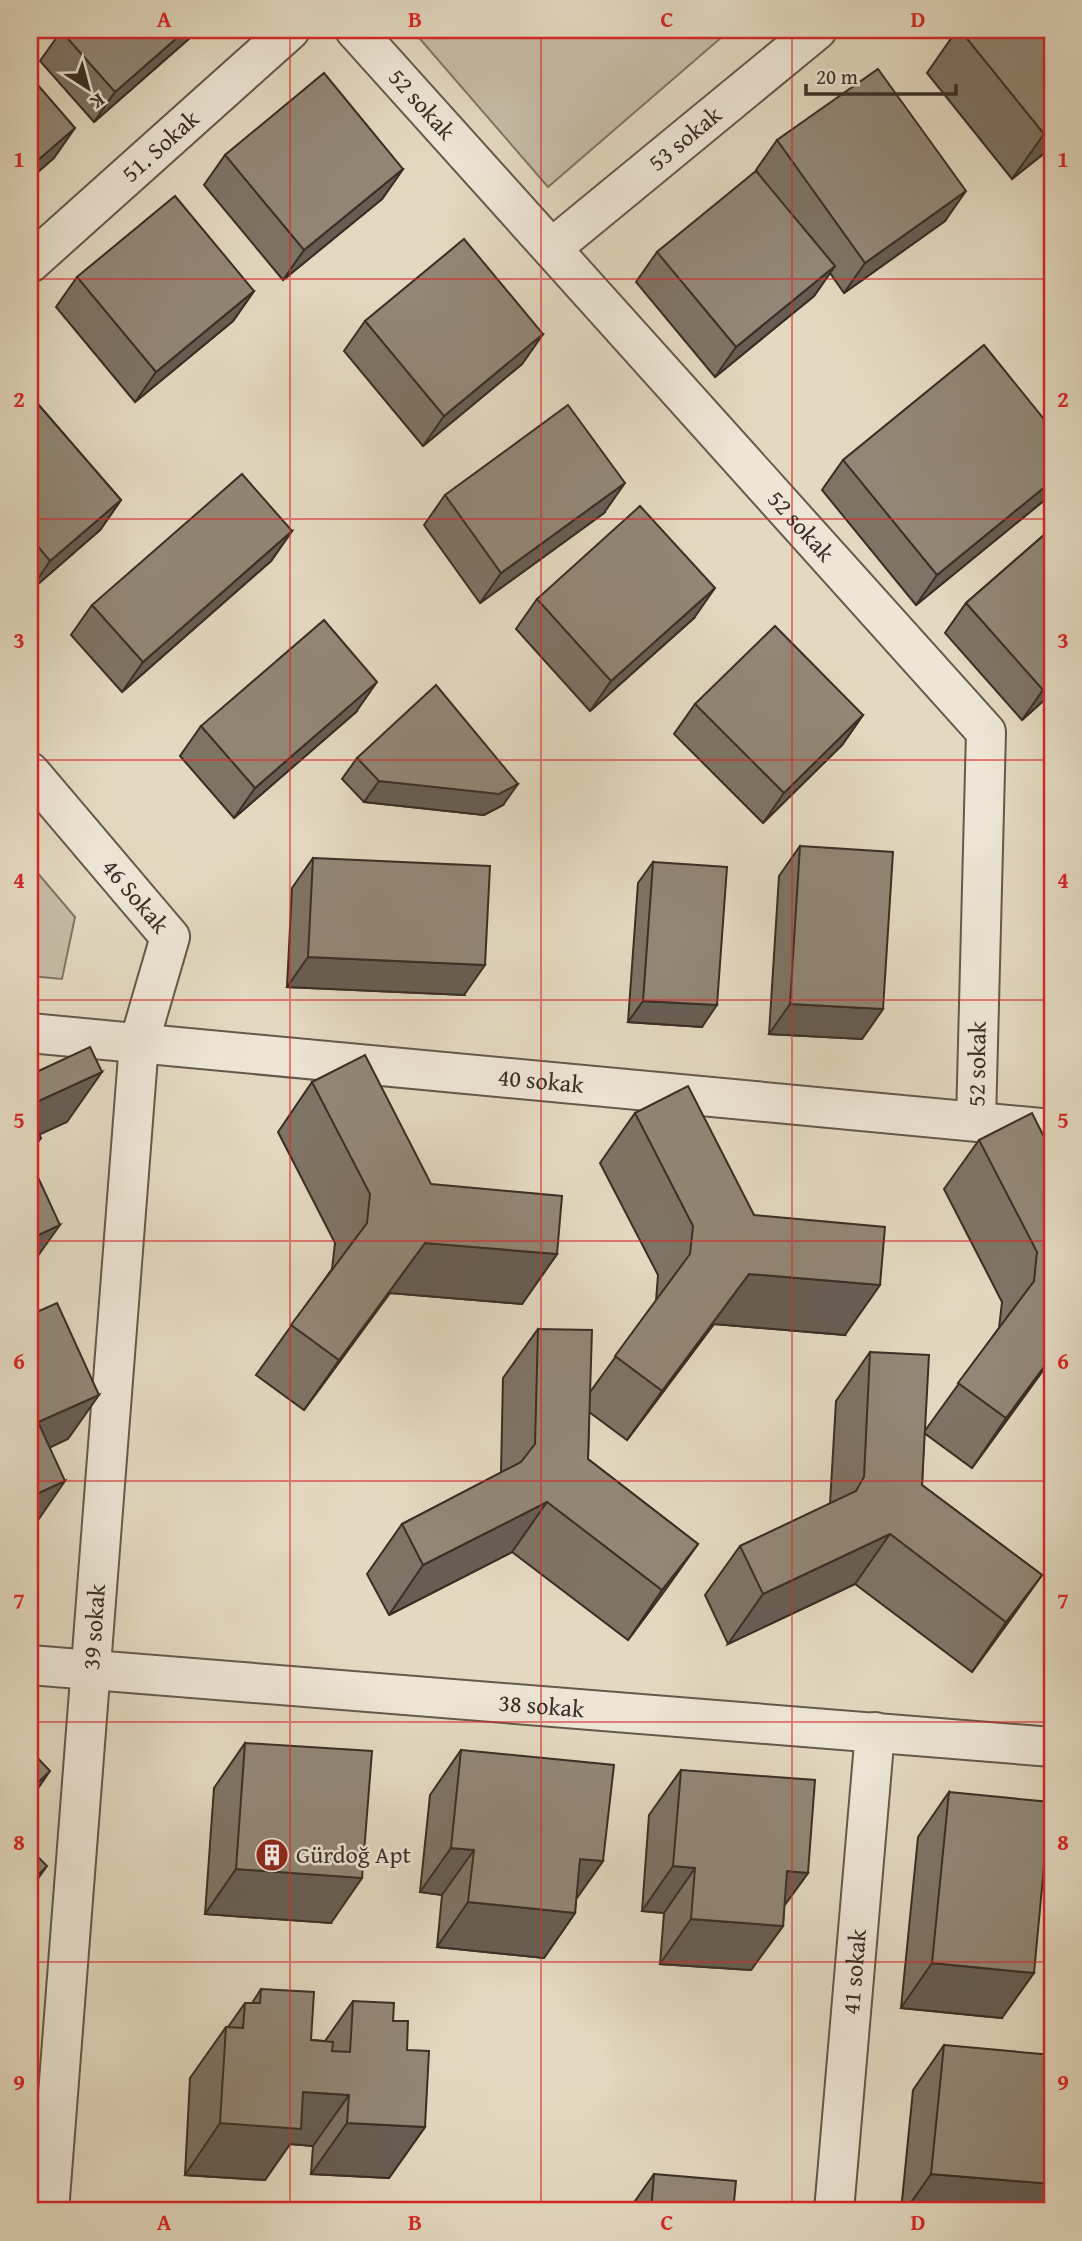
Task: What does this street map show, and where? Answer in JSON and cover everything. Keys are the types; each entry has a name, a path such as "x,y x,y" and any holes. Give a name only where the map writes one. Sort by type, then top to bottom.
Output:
{"street":[{"name":"51. Sokak","path":"30,262 290,30"},
{"name":"52 sokak","path":"355,30 986,732 976,1121"},
{"name":"53 sokak","path":"552,248 817,30"},
{"name":"46 Sokak","path":"30,772 170,937 139,1043"},
{"name":"40 sokak","path":"30,1033 1052,1129"},
{"name":"39 sokak","path":"49,2211 139,1043"},
{"name":"38 sokak","path":"30,1665 1052,1747"},
{"name":"41 sokak","path":"834,2211 875,1732"}],"shaded area":[{"path":"730,30 548,187 414,32"},
{"path":"30,864 75,917 62,979 30,976"}],"building":[{"path":"62,30 186,30 115,92"},
{"path":"960,30 1052,30 1052,128 1044,134"},
{"path":"878,69 966,191 865,263 777,140"},
{"path":"324,73 403,169 304,250 225,155"},
{"path":"30,76 75,128 30,167"},
{"path":"756,171 835,266 736,347 657,252"},
{"path":"175,196 254,291 156,372 77,277"},
{"path":"464,239 543,334 444,416 365,321"},
{"path":"984,345 1052,429 1052,481 937,575 843,460"},
{"path":"30,395 121,500 50,561 30,537"},
{"path":"568,405 625,483 501,573 445,495"},
{"path":"242,474 292,531 143,662 92,605"},
{"path":"640,506 715,588 611,681 537,599"},
{"path":"1052,528 1052,681 1043,690 966,603"},
{"path":"324,620 377,682 255,788 201,726"},
{"path":"775,626 863,715 784,793 695,704"},
{"path":"436,685 518,784 499,794 379,781 357,758"},
{"path":"800,846 893,852 883,1009 790,1004"},
{"path":"313,858 490,866 485,965 308,957"},
{"path":"653,862 727,867 717,1005 643,1001"},
{"path":"90,1047 102,1072 30,1105 30,1075"},
{"path":"365,1055 431,1184 562,1196 557,1254 425,1243 339,1360 291,1325 367,1223 370,1194 312,1082"},
{"path":"688,1086 754,1215 885,1227 880,1285 749,1274 662,1391 615,1356 690,1254 693,1226 635,1113"},
{"path":"1032,1113 1052,1153 1052,1356 1006,1418 958,1383 1034,1281 1037,1252 979,1140"},
{"path":"30,1115 41,1138 30,1144"},
{"path":"30,1160 60,1225 30,1239"},
{"path":"57,1303 99,1395 38,1422 65,1481 30,1497 30,1315"},
{"path":"538,1329 592,1330 588,1459 698,1544 662,1590 547,1502 423,1565 402,1524 521,1462 535,1444"},
{"path":"870,1352 929,1355 922,1485 1042,1575 1006,1622 890,1534 763,1594 740,1546 856,1491 864,1477"},
{"path":"245,1743 372,1751 362,1878 236,1869"},
{"path":"30,1750 50,1771 30,1790"},
{"path":"461,1750 614,1765 603,1861 580,1859 575,1913 468,1902 474,1850 451,1848"},
{"path":"681,1770 815,1780 808,1873 787,1871 783,1926 691,1919 695,1868 673,1866"},
{"path":"949,1792 1050,1802 1034,1973 932,1963"},
{"path":"30,1849 47,1866 30,1883"},
{"path":"261,1989 314,1992 311,2040 333,2042 332,2051 350,2052 353,2001 394,2003 393,2021 408,2021 407,2050 429,2051 425,2127 347,2123 349,2095 303,2092 301,2129 220,2123 226,2027 243,2028 245,2003 260,2003"},
{"path":"944,2045 1052,2055 1052,2184 931,2174"},
{"path":"654,2174 736,2181 734,2202 767,2205 766,2211 651,2211"}],"place":[{"name":"Gürdoğ Apt","path":"272,1855"}]}
